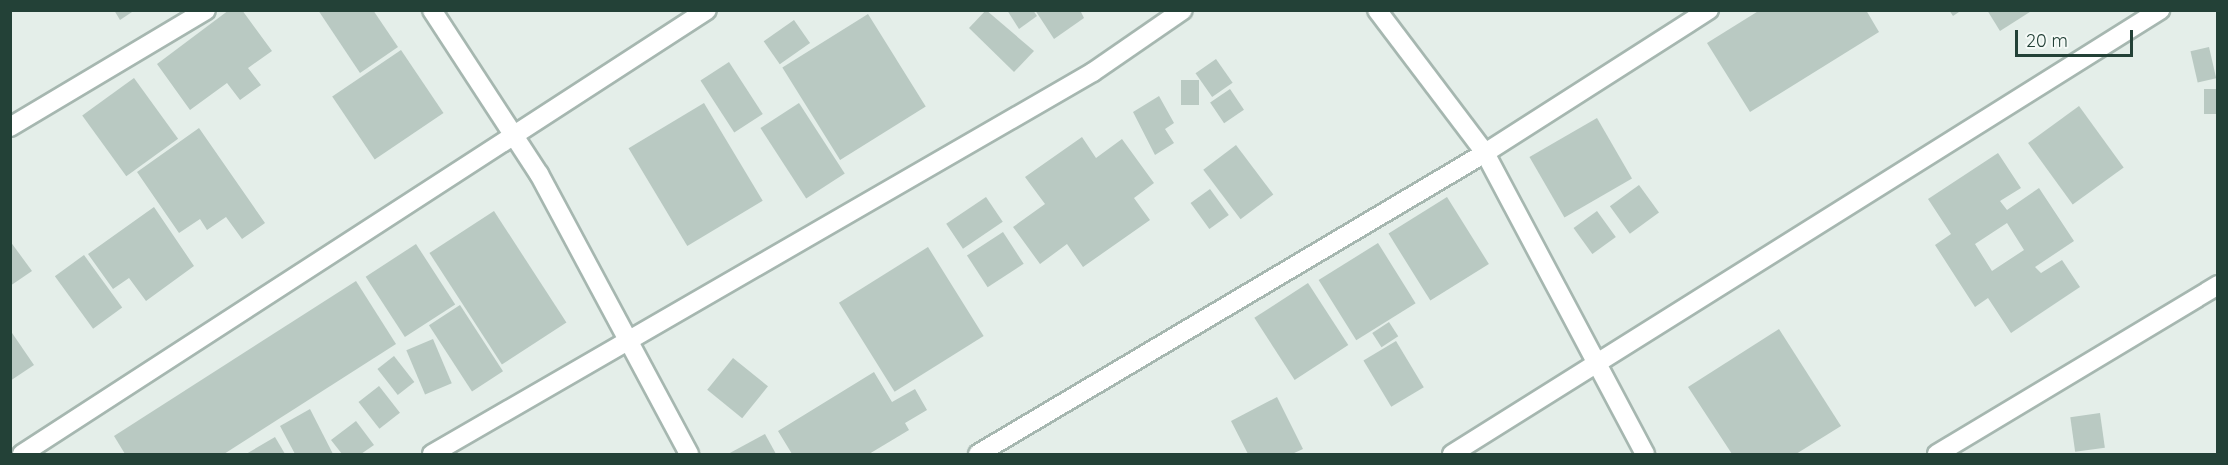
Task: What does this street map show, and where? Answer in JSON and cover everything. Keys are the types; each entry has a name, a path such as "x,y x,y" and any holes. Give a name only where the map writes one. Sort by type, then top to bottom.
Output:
{"street":[{"path":"10,127 206,10"},
{"path":"432,10 512,133 689,454"},
{"path":"22,454 512,133 707,10"},
{"path":"432,454 624,339 1093,72 1183,10"},
{"path":"1377,10 1485,153 1596,368 1645,454"},
{"path":"978,454 1485,153 1709,10"},
{"path":"1452,454 1596,368 2160,10"},
{"path":"1937,454 2217,285"}],"building":[{"path":"114,10 135,10 120,20"},
{"path":"229,10 242,10 272,51 248,68 261,85 240,100 227,83 190,110 157,64"},
{"path":"318,10 373,10 398,47 360,73"},
{"path":"986,10 1034,51 1014,72 969,28"},
{"path":"1007,10 1033,10 1037,16 1019,29"},
{"path":"1035,10 1080,10 1084,18 1054,39"},
{"path":"1760,10 1866,10 1879,32 1750,112 1707,43"},
{"path":"1949,10 1962,10 1953,16"},
{"path":"1987,10 2033,10 2000,31"},
{"path":"868,14 926,106 840,160 782,68"},
{"path":"794,20 810,43 780,64 764,41"},
{"path":"2209,47 2216,78 2198,82 2190,51"},
{"path":"401,50 443,113 375,159 332,96"},
{"path":"1216,59 1233,83 1212,97 1196,73"},
{"path":"729,62 763,114 734,133 700,81"},
{"path":"134,78 178,139 126,176 82,116"},
{"path":"1181,80 1199,80 1199,105 1181,105"},
{"path":"1230,89 1244,110 1224,123 1210,102"},
{"path":"2204,89 2218,89 2218,114 2204,114"},
{"path":"1159,96 1174,123 1165,129 1174,143 1155,155 1133,112"},
{"path":"704,103 763,201 687,246 629,148"},
{"path":"799,103 845,173 806,199 760,128"},
{"path":"2079,106 2124,167 2073,205 2028,143"},
{"path":"1597,118 1632,179 1564,218 1529,157"},
{"path":"199,128 265,223 242,239 226,217 207,230 200,219 179,233 137,172"},
{"path":"1082,137 1096,158 1122,139 1154,183 1134,198 1150,220 1083,267 1067,244 1040,264 1013,227 1045,204 1025,177"},
{"path":"1236,145 1273,195 1241,219 1203,170"},
{"path":"1998,153 2021,188 2000,201 2007,210 2039,188 2074,241 2035,267 2041,273 2062,260 2080,287 2011,333 1988,298 1975,307 1935,245 1951,234 1928,199","holes":["2007,223 2024,250 1992,271 1975,244"]},
{"path":"1639,185 1659,213 1630,234 1610,206"},
{"path":"1210,189 1229,215 1209,229 1191,203"},
{"path":"986,197 1003,222 963,249 946,224"},
{"path":"1447,197 1489,264 1430,301 1388,234"},
{"path":"154,207 194,266 146,301 129,278 113,289 88,254"},
{"path":"494,211 566,323 502,364 429,253"},
{"path":"1597,211 1616,237 1592,254 1574,228"},
{"path":"1003,232 1024,264 988,287 967,255"},
{"path":"10,241 32,271 10,286"},
{"path":"1378,243 1416,303 1356,340 1319,280"},
{"path":"416,244 455,304 405,337 366,277"},
{"path":"928,247 984,336 895,392 839,303"},
{"path":"84,255 122,308 93,329 55,276"},
{"path":"356,281 396,344 224,454 125,454 114,436"},
{"path":"1308,283 1348,345 1295,380 1254,318"},
{"path":"460,305 503,371 472,391 429,325"},
{"path":"1389,322 1398,336 1381,347 1372,333"},
{"path":"1779,329 1841,426 1796,454 1732,454 1688,387"},
{"path":"10,330 34,365 10,381"},
{"path":"433,339 452,383 425,395 406,350"},
{"path":"1396,341 1424,387 1391,407 1363,361"},
{"path":"394,356 414,382 398,395 377,369"},
{"path":"733,358 768,386 742,418 707,390"},
{"path":"874,372 892,402 915,389 927,410 905,423 909,430 869,454 792,454 778,431"},
{"path":"379,386 400,413 379,429 359,402"},
{"path":"1277,397 1303,449 1292,454 1248,454 1231,421"},
{"path":"310,409 333,454 295,454 280,426"},
{"path":"2100,413 2105,448 2075,452 2070,417"},
{"path":"356,421 374,445 361,454 342,454 331,440"},
{"path":"765,434 776,454 728,454"},
{"path":"275,437 285,454 246,454"}]}
